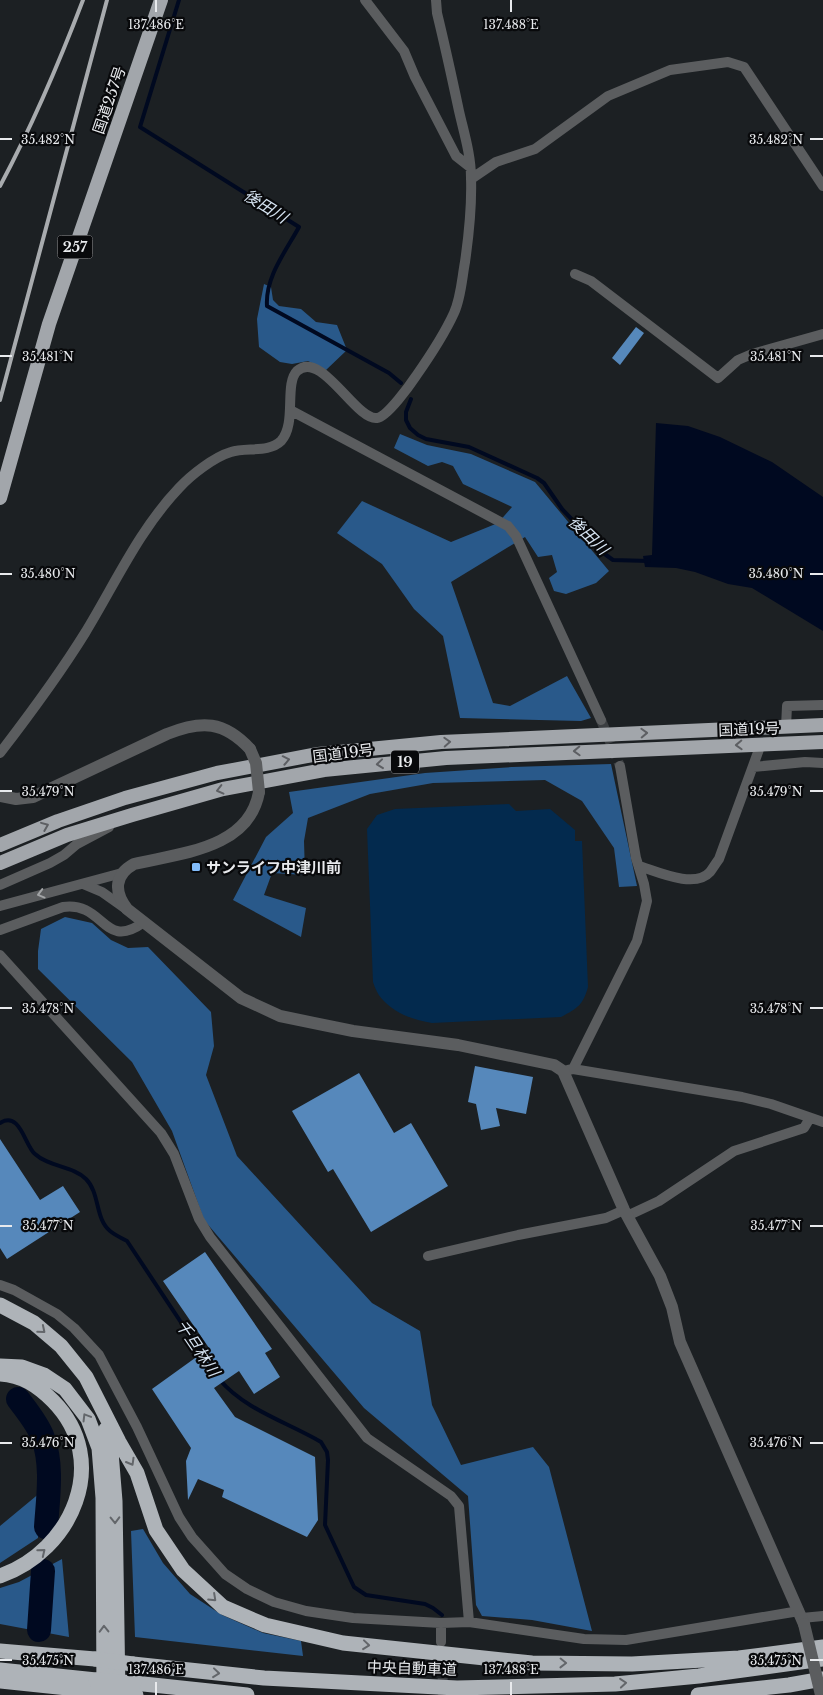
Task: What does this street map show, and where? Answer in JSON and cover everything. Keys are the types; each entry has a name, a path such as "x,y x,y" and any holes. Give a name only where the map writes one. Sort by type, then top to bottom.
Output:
{"highway":[{"name":"国道257号","path":"0,498 49,324 161,0"},
{"name":"国道19号","path":"0,845 58,821 125,798 217,773 318,754 441,742 823,725"},
{"name":"国道19号","path":"0,863 67,835 132,815 223,789 324,770 446,758 823,742"},
{"path":"0,1305 34,1323 61,1346 86,1377 137,1473 156,1530 184,1570 224,1607 264,1625 342,1643 532,1663 632,1664 739,1658 823,1648"},
{"path":"0,1366 22,1367 44,1375 65,1388 88,1419 99,1448 103,1498 99,1688"},
{"path":"0,1374 31,1382 48,1395 64,1412 74,1430 80,1455 81,1479 73,1509 60,1533 44,1551 15,1571 0,1576"},
{"path":"99,1403 111,1452 115,1501 118,1695"},
{"name":"中央自動車道","path":"0,1650 264,1678 457,1688 615,1684 699,1676 823,1659"},
{"path":"0,1670 99,1688"},
{"path":"698,1695 790,1685 823,1679"},
{"path":"0,1681 136,1691 246,1695"},
{"path":"778,1695 823,1685"}],"street":[{"path":"365,0 404,50 415,77 456,156 470,167"},
{"path":"0,754 57,677 147,528 180,488 207,465 227,452 248,448 265,448 277,445 284,438 288,429 293,380 296,372 306,367 312,367 334,383 364,413 376,419 382,417 391,408 430,356 456,310 470,229 471,179 466,142 437,13 436,0"},
{"path":"471,179 496,162 534,149 608,96 670,70 728,62 744,67 823,186"},
{"path":"575,274 590,281 718,378 738,360 752,354 823,334"},
{"path":"290,410 508,526 516,536 601,720"},
{"path":"786,727 788,706 823,705"},
{"path":"0,796 16,799 33,797 167,734 197,725 213,725 229,731 241,739 250,749 256,763 259,792 253,812 245,824 232,835 216,843 199,849 134,864 122,873 0,906"},
{"path":"639,866 690,880 701,878 709,873 718,858 761,744"},
{"path":"753,767 804,762 823,763"},
{"path":"568,1070 638,941 646,901 620,766"},
{"path":"0,885 50,863 83,841 132,815"},
{"path":"122,873 119,881 119,896 127,909"},
{"path":"82,883 102,892 127,909 241,998 280,1016 353,1031 458,1045 554,1064 568,1070 742,1097 771,1104 823,1122"},
{"path":"0,930 63,907 72,906 86,909 116,932 130,931 144,922"},
{"path":"0,955 160,1133 174,1154 199,1219 210,1237 368,1438 451,1496 459,1506 470,1622"},
{"path":"568,1070 625,1213 660,1276 672,1307 680,1342 802,1618 821,1695"},
{"path":"428,1256 518,1235 606,1218 659,1201 734,1151 804,1128 810,1118"},
{"path":"0,1285 14,1290 57,1314 74,1328 99,1355 179,1517 192,1537 225,1574 247,1589 274,1602 306,1611 353,1618 440,1623 470,1622 584,1639 626,1640 823,1616"},
{"path":"440,1623 441,1642"}],"shaded area":[{"path":"264,284 271,287 273,300 279,306 301,309 316,322 337,325 347,350 326,370 308,361 292,364 280,362 259,347 257,319"},
{"path":"656,423 688,426 720,437 772,462 823,497 823,631 752,588 728,584 695,572 676,568 645,567 643,556 652,555"},
{"path":"400,434 427,445 471,454 535,482 609,571 596,583 566,594 554,591 549,578 557,572 552,555 538,557 525,537 451,582 493,703 510,706 567,676 591,718 581,721 460,718 443,636 414,609 382,564 337,533 362,501 451,542 498,523 512,507 463,484 453,466 442,462 428,466 394,448"},
{"path":"611,764 637,886 619,887 614,848 582,801 545,780 433,783 370,794 308,818 304,841 305,875 272,873 264,895 306,908 301,937 233,900 266,837 293,813 289,792 425,773 512,767"},
{"path":"509,804 516,811 550,809 575,830 575,841 582,841 588,987 582,1002 561,1017 432,1023 412,1018 393,1009 381,997 373,982 367,829 377,815 395,809"},
{"path":"65,917 92,923 111,940 128,948 148,947 211,1012 214,1046 206,1075 237,1156 372,1303 420,1331 432,1405 461,1465 533,1447 549,1467 592,1631 532,1620 482,1616 476,1605 468,1496 364,1408 204,1220 172,1131 132,1062 38,969 41,929"},
{"path":"41,1492 38,1538 0,1563 0,1526"},
{"path":"143,1529 163,1563 190,1594 222,1615 263,1633 301,1641 303,1656 135,1637 131,1531"},
{"path":"62,1559 69,1637 0,1624 0,1588 19,1582"}],"building":[{"path":"636,327 644,333 620,365 612,358"},
{"path":"475,1066 533,1077 526,1114 496,1108 500,1126 481,1130 476,1104 468,1102"},
{"path":"359,1073 394,1133 411,1123 448,1186 371,1232 333,1169 328,1172 292,1111"},
{"path":"0,1139 40,1200 63,1186 80,1212 7,1259 0,1248"},
{"path":"205,1252 272,1349 265,1353 280,1377 254,1394 239,1371 214,1388 235,1417 315,1457 318,1520 307,1537 222,1497 224,1490 198,1479 188,1500 186,1461 191,1448 152,1389 209,1348 163,1281"}],"waterway":[{"name":"後田川","path":"179,0 140,127 299,227 273,275 267,295 267,306 389,373 401,383"},
{"name":"後田川","path":"411,399 406,412 406,420 410,428 418,435 426,439 469,447 537,478 544,483 562,509 606,555 613,560 649,561"},
{"name":"千旦林川","path":"0,1123 7,1120 12,1121 17,1125 35,1154 47,1162 75,1171 86,1179 94,1191 105,1226 127,1241 204,1357"},
{"name":"千旦林川","path":"219,1379 241,1399 267,1415 321,1442 327,1452 328,1460 325,1525 354,1587 366,1595 425,1604 442,1615"},
{"path":"18,1399 38,1428 46,1449 49,1471 46,1527"},
{"path":"39,1630 43,1571"}],"tunnel":[{"path":"601,720 620,766"},
{"path":"442,1648 443,1695"}],"railway":[{"path":"0,186 45,94 83,0"},
{"path":"0,400 107,0"}],"place":[{"name":"サンライフ中津川前","path":"196,867"}]}
